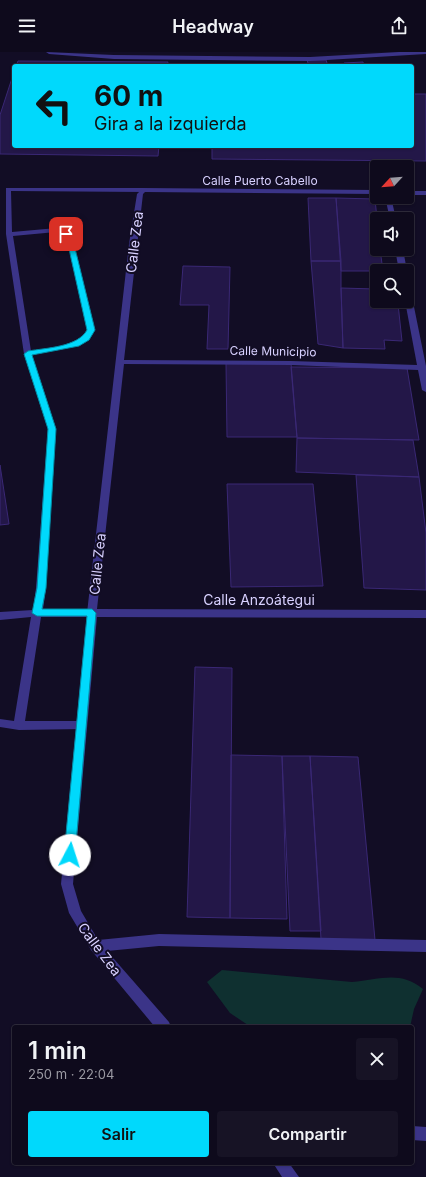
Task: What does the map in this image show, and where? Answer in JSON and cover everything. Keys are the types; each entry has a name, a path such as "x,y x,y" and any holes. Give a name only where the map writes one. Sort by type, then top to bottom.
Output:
{"street":[{"path":"49,52 114,57 310,59 426,52"},
{"path":"4,188 9,234 28,354 52,429 41,588 19,726"},
{"name":"Calle Puerto Cabello","path":"4,188 370,192"},
{"name":"Calle Zea","path":"143,190 140,194 133,244 92,613 67,884 75,913 94,946 162,1025"},
{"path":"414,192 426,193"},
{"path":"9,234 57,230 66,234 70,240 91,330 86,338 76,344 28,354"},
{"path":"411,308 424,368 426,390"},
{"name":"Calle Municipio","path":"120,362 291,363 424,368"},
{"name":"Calle Anzoátegui","path":"0,616 37,613 426,614"},
{"path":"0,723 19,726 81,724"},
{"path":"94,946 159,940 426,946"},
{"path":"414,1133 426,1134"},
{"path":"282,1165 292,1177"}],"green space":[{"path":"222,970 352,982 380,978 398,978 414,983 423,989 414,1009 410,1025 248,1025 230,1013 207,982"}],"building":[{"path":"307,60 326,60 327,64 308,64"},
{"path":"18,61 168,62 168,64 17,64"},
{"path":"363,62 364,64 344,64"},
{"path":"12,78 12,148 159,148 158,156 0,154 0,115"},
{"path":"414,94 426,94 426,161 212,159 212,148 414,148"},
{"path":"308,198 336,198 341,261 311,261"},
{"path":"336,198 370,199 370,204 376,204 376,212 370,212 370,256 381,256 382,264 370,264 370,271 341,271"},
{"path":"311,261 341,261 343,348 318,344"},
{"path":"183,266 230,267 228,349 207,349 209,305 180,305"},
{"path":"341,288 370,289 370,308 398,308 402,341 384,340 385,349 343,348"},
{"path":"226,363 291,363 297,437 227,437"},
{"path":"291,367 407,368 419,440 297,438"},
{"path":"297,438 413,440 419,477 296,472"},
{"path":"0,465 9,524 0,525"},
{"path":"356,475 419,477 426,533 426,590 364,588"},
{"path":"227,484 313,484 323,586 231,587"},
{"path":"195,667 232,668 230,918 187,917"},
{"path":"231,755 282,756 287,919 230,918"},
{"path":"282,756 310,756 321,931 290,931"},
{"path":"310,756 358,757 375,940 321,939"}],"route":[{"path":"66,234 70,240 91,330 86,338 76,344 28,354 52,429 41,588 37,613 92,613 70,855"}]}
